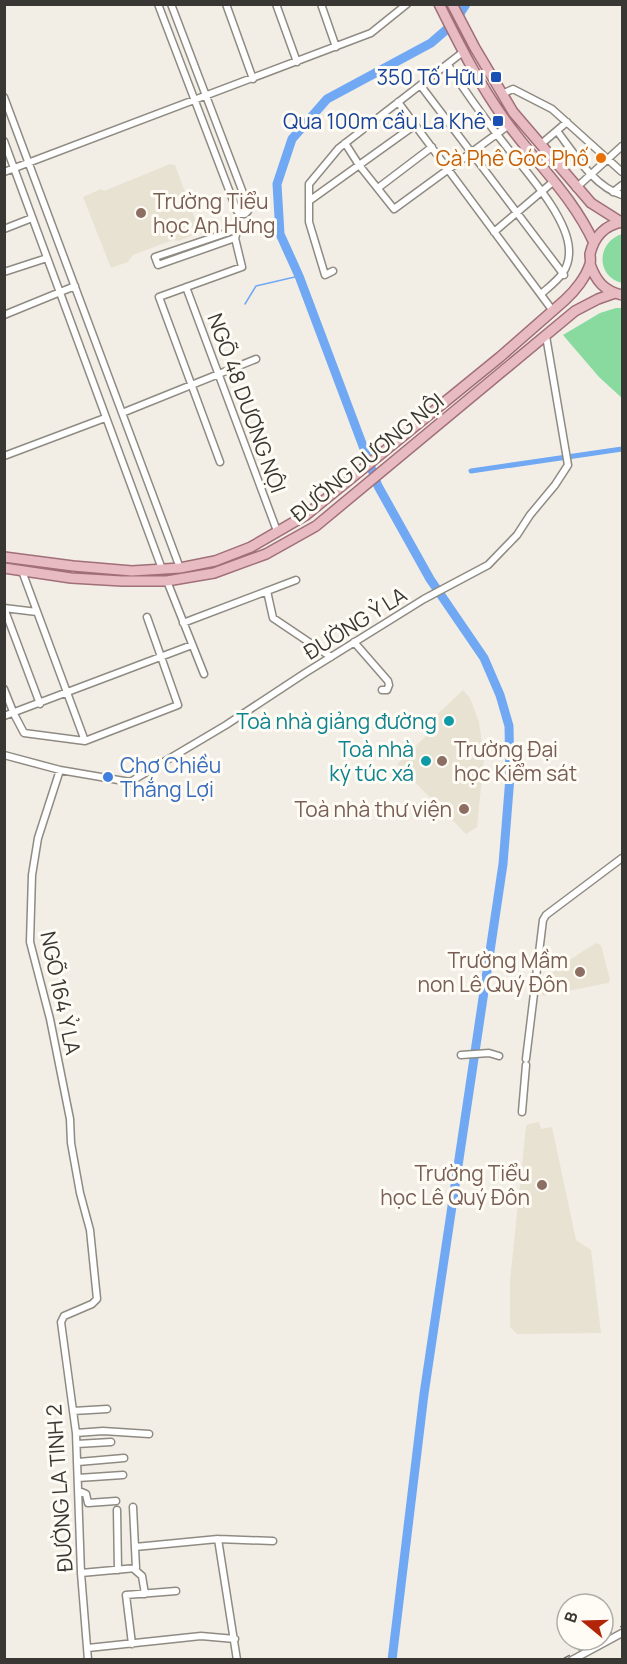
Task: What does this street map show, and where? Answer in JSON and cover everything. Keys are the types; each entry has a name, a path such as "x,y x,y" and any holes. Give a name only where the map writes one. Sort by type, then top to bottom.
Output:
{"main road":[{"path":"452,4 513,112 576,188 591,203 622,222"},
{"path":"440,7 463,52 509,125 580,214 594,243 608,227 622,222"},
{"name":"ĐƯỜNG DƯƠNG NỘI","path":"4,557 132,571 180,568 215,561 251,547 306,515 500,357 575,291 590,264 594,243"},
{"path":"590,264 597,280 608,290 619,294"},
{"name":"ĐƯỜNG DƯƠNG NỘI","path":"4,568 71,578 167,581 214,573 266,554 316,526 575,311 598,299 619,294"},
{"path":"500,357 508,366"},
{"path":"71,578 73,566"}],"street":[{"path":"158,4 240,214 235,238 242,267 159,297 220,462"},
{"path":"171,4 248,206 245,214 240,214"},
{"path":"226,4 253,79"},
{"path":"276,4 297,62"},
{"path":"321,4 336,47"},
{"path":"393,4 395,13"},
{"path":"4,172 371,33 407,4"},
{"path":"333,271 325,275 309,222 309,184 339,148 463,52"},
{"path":"448,65 496,134 542,192 567,237 568,255 564,275 541,294"},
{"path":"421,86 564,275"},
{"path":"502,94 513,90 552,109 622,172"},
{"path":"4,97 180,568"},
{"path":"398,102 553,310"},
{"path":"540,146 567,122"},
{"path":"309,201 415,124"},
{"path":"345,143 359,165 394,209 509,125"},
{"path":"557,131 590,173 613,192 622,195"},
{"path":"4,141 162,569"},
{"path":"576,188 622,146"},
{"path":"378,188 432,147"},
{"path":"494,232 554,181"},
{"path":"613,192 622,185"},
{"path":"4,229 32,218"},
{"path":"235,238 158,265 155,257 238,229"},
{"path":"4,272 47,258"},
{"path":"4,315 75,286"},
{"name":"NGÕ 48 DƯƠNG NỘI","path":"186,287 277,531"},
{"name":"ĐƯỜNG Ỷ LA","path":"4,755 60,770 130,782 226,725 424,599 488,565 517,535 568,465 546,336"},
{"path":"122,413 256,359"},
{"path":"4,456 105,417"},
{"path":"22,571 85,741"},
{"path":"183,623 296,580"},
{"path":"167,581 204,674"},
{"path":"267,591 273,618 331,657"},
{"path":"37,612 4,608 40,704"},
{"path":"4,689 24,733 85,741 178,705 147,617"},
{"path":"354,642 387,681 389,685 387,690 382,690"},
{"path":"4,716 192,645"},
{"name":"NGÕ 164 Ỷ LA","path":"60,770 38,838 32,875 30,942 50,1019 70,1119 71,1143 90,1230 97,1299"},
{"path":"522,1112 543,920 546,915 622,858"},
{"path":"461,1055 489,1053 499,1056"},
{"name":"ĐƯỜNG LA TINH 2","path":"88,1659 81,1573 77,1444 62,1322 64,1316 92,1304 97,1299"},
{"path":"73,1411 107,1409"},
{"path":"76,1433 103,1431 149,1434"},
{"path":"77,1444 111,1442"},
{"path":"78,1462 124,1458"},
{"path":"78,1478 123,1475"},
{"path":"79,1491 86,1494 88,1503 116,1501"},
{"path":"133,1507 134,1569"},
{"path":"117,1510 118,1570"},
{"path":"135,1547 218,1539 273,1541"},
{"path":"218,1539 237,1659"},
{"path":"81,1573 134,1569 142,1576 145,1594"},
{"path":"132,1644 126,1595 176,1591"},
{"path":"572,1659 622,1633"},
{"path":"88,1648 201,1636 235,1639"}],"shaded area":[{"name":"Trường Tiểu học An Hưng","path":"170,164 175,165 199,230 197,234 133,255 128,262 111,268 83,197 101,189 104,191"},
{"name":"Trường Đại học Kiểm sát","path":"463,690 470,698 479,722 484,758 477,827 466,834 397,764 430,732 424,727"},
{"name":"Trường Mầm non Lê Quý Đôn","path":"596,943 601,945 610,980 608,983 543,996 542,981 563,964"},
{"name":"Trường Tiểu học Lê Quý Đôn","path":"539,1122 541,1129 552,1127 576,1240 591,1250 601,1333 517,1334 510,1327 510,1281 526,1126"}],"green space":[{"path":"622,234 622,283 607,274 602,259 608,244"},
{"path":"622,308 622,398 599,377 563,335 600,313"}],"waterway":[{"path":"392,1660 424,1394 503,864 510,777 509,726 500,695 484,658 430,579 378,486 299,276 280,234 277,184 292,139 327,99 431,43 454,23 466,4"},
{"path":"245,304 256,286 299,276"},
{"path":"471,471 622,449"}],"railway":[{"path":"615,1630 622,1626"},
{"path":"561,1660 575,1652"}],"place":[{"name":"350 Tố Hữu","path":"496,77"},
{"name":"Qua 100m cầu La Khê","path":"498,121"},
{"name":"Cà Phê Góc Phố","path":"601,158"},
{"name":"Trường Tiểu học An Hưng","path":"141,213"},
{"name":"Toà nhà giảng đường","path":"449,721"},
{"name":"Toà nhà ký túc xá","path":"426,761"},
{"name":"Trường Đại học Kiểm sát","path":"442,761"},
{"name":"Chợ Chiều Thắng Lợi","path":"108,777"},
{"name":"Toà nhà thư viện","path":"464,809"},
{"name":"Trường Mầm non Lê Quý Đôn","path":"580,972"},
{"name":"Trường Tiểu học Lê Quý Đôn","path":"542,1185"}]}
